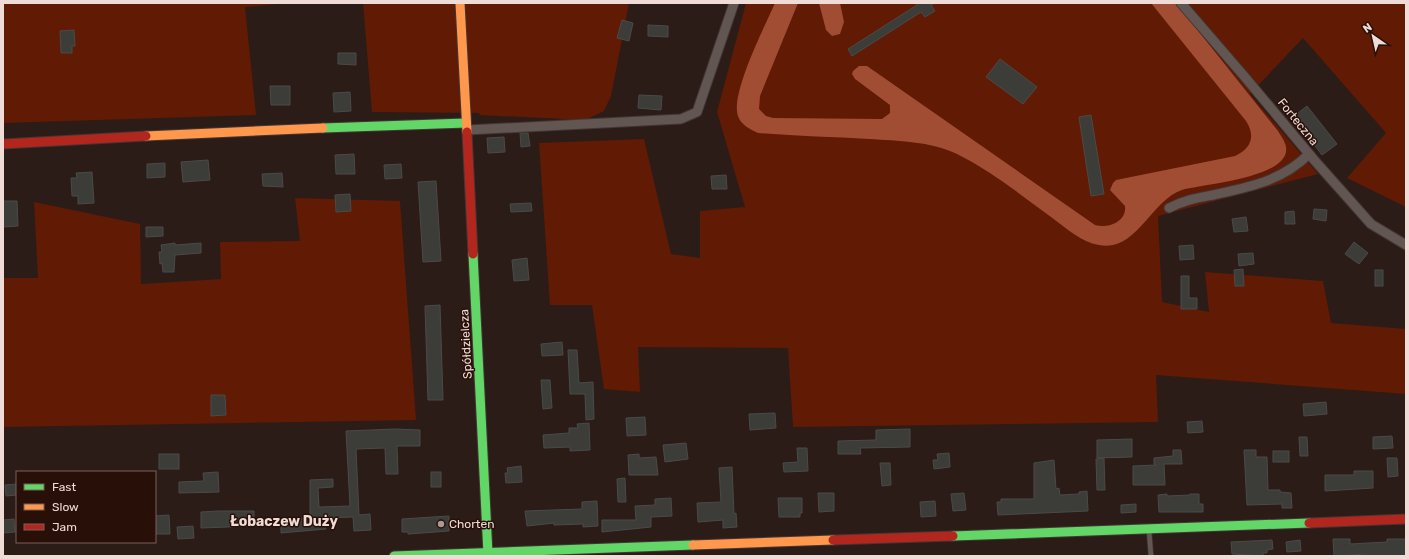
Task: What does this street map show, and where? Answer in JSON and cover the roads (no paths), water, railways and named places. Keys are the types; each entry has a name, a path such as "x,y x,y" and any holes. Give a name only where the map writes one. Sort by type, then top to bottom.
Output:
{"main road":[{"name":"Spółdzielcza","path":"460,3 488,554"},
{"path":"3,144 174,134 467,129"},
{"path":"394,556 488,554 1406,519"}],"street":[{"path":"467,129 681,119 697,112 734,3"},
{"name":"Forteczna","path":"1180,3 1371,224 1406,245"},
{"path":"1170,208 1182,201 1250,187 1282,175 1299,164 1309,154"}],"lane":[{"path":"1149,529 1151,556"}],"place":[{"name":"Chorten","path":"441,524"}],"district":[{"name":"Łobaczew Duży","path":"284,521"}]}
